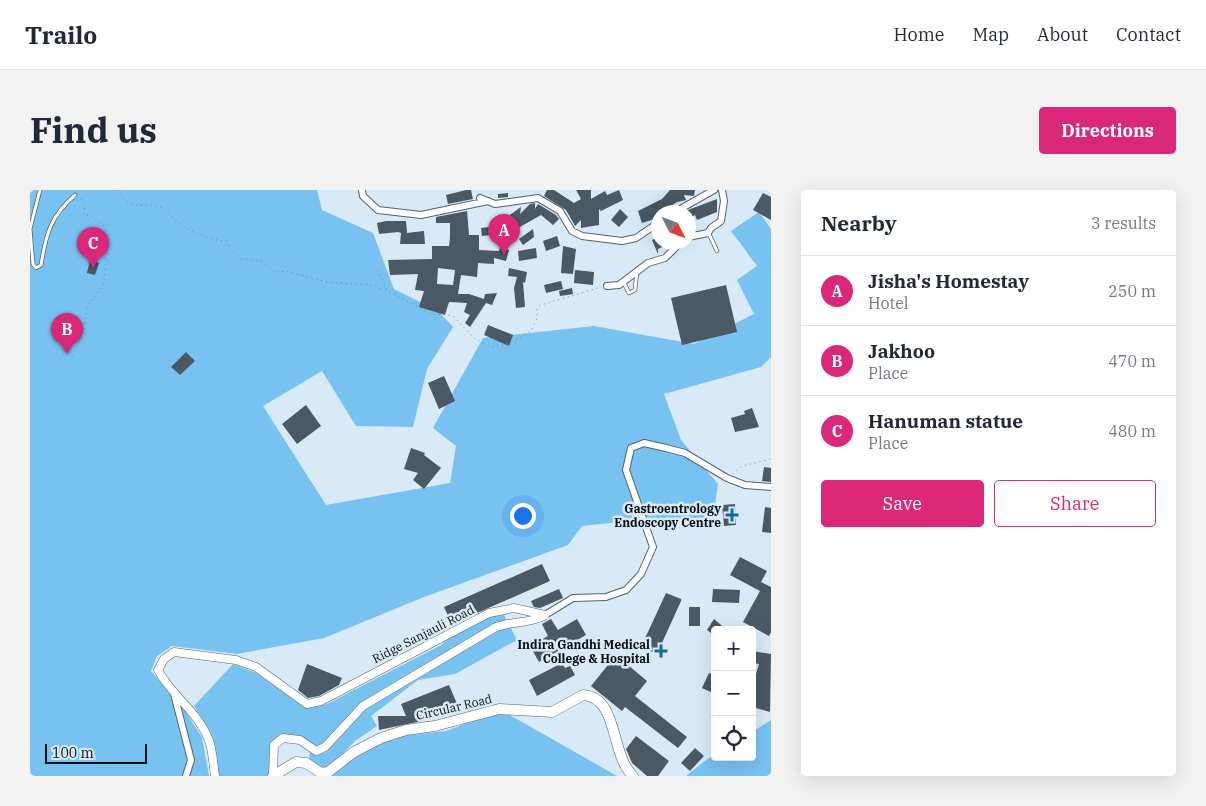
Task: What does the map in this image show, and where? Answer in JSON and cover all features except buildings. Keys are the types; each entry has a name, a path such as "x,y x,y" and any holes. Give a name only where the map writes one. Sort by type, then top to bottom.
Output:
{"main road":[{"name":"Circular Road","path":"273,776 296,762 306,763 321,772 328,772 354,752 381,738 406,730 435,726 499,709 552,712 583,695 597,700 607,711 624,766 633,776"}],"street":[{"path":"362,190 363,196 370,204 378,210 389,212 421,214 488,201"},
{"path":"687,205 714,190"},
{"path":"696,235 708,233 711,228 721,221 724,214 722,190"},
{"path":"480,198 495,204 538,198 560,211 572,231 582,236 622,241 636,238 651,228"},
{"path":"607,286 623,282 631,274 648,263 666,258 674,250"},
{"path":"273,776 274,746 283,738 300,740 316,751 325,747 363,706 410,676 496,627 510,623 532,622 573,598 606,597 626,590 641,574 653,547 626,470 630,448 644,443 685,453 728,478 745,485 771,487"},
{"name":"Ridge Sanjauli Road","path":"215,776 209,739 188,707 174,694 158,670 164,659 174,652 226,658 256,667 306,704 320,701 489,613 514,608 546,615"},
{"path":"174,694 191,760 186,776"}],"lane":[{"path":"40,190 30,229 33,264 36,268 41,265 46,235 60,208 75,195"},
{"path":"708,233 717,251"},
{"path":"623,282 629,293 634,290 637,271"}],"path":[{"path":"117,190 126,201 134,206 160,207 178,223 199,236 227,241 229,249 241,259 260,262 276,272 286,271 328,282 370,285 388,290 433,315 445,314 454,317 475,339 498,347 509,344 531,331 537,318 537,308 541,305 607,286"},
{"path":"72,356 84,332 87,306 103,286 109,242 108,233 103,224 92,216 84,215 85,204 82,199 75,195"},
{"path":"378,270 388,290"},
{"path":"728,478 742,466 771,459"}],"shaded area":[{"path":"30,190 317,190 322,210 373,233 394,289 438,311 453,327 427,369 413,427 356,426 322,371 263,406 326,505 450,483 456,446 433,428 483,338 594,326 694,344 754,314 737,280 757,266 731,231 759,212 771,229 771,357 761,367 664,394 681,440 718,484 712,526 637,520 582,526 568,545 424,597 324,638 237,654 172,646 157,656 151,671 185,711 202,737 209,776 30,776"},
{"path":"502,611 517,640 455,674 418,680 371,716 377,726 355,741 331,767 320,769 309,759 311,744 299,736 280,735 270,744 271,776 219,776 211,733 194,706 233,664 257,673 305,708 327,704 441,645 471,620"},
{"path":"501,710 617,776 327,776 381,738 446,731"},
{"path":"771,720 771,776 686,776 711,756 711,761 756,761 756,729"}],"place":[{"name":"Jisha's Homestay","path":"504,255"},
{"name":"Hanuman statue","path":"93,268"},
{"name":"Jakhoo","path":"67,354"},
{"name":"Gastroentrology Endoscopy Centre","path":"732,515"},
{"name":"Indira Gandhi Medical College & Hospital","path":"661,651"}]}
